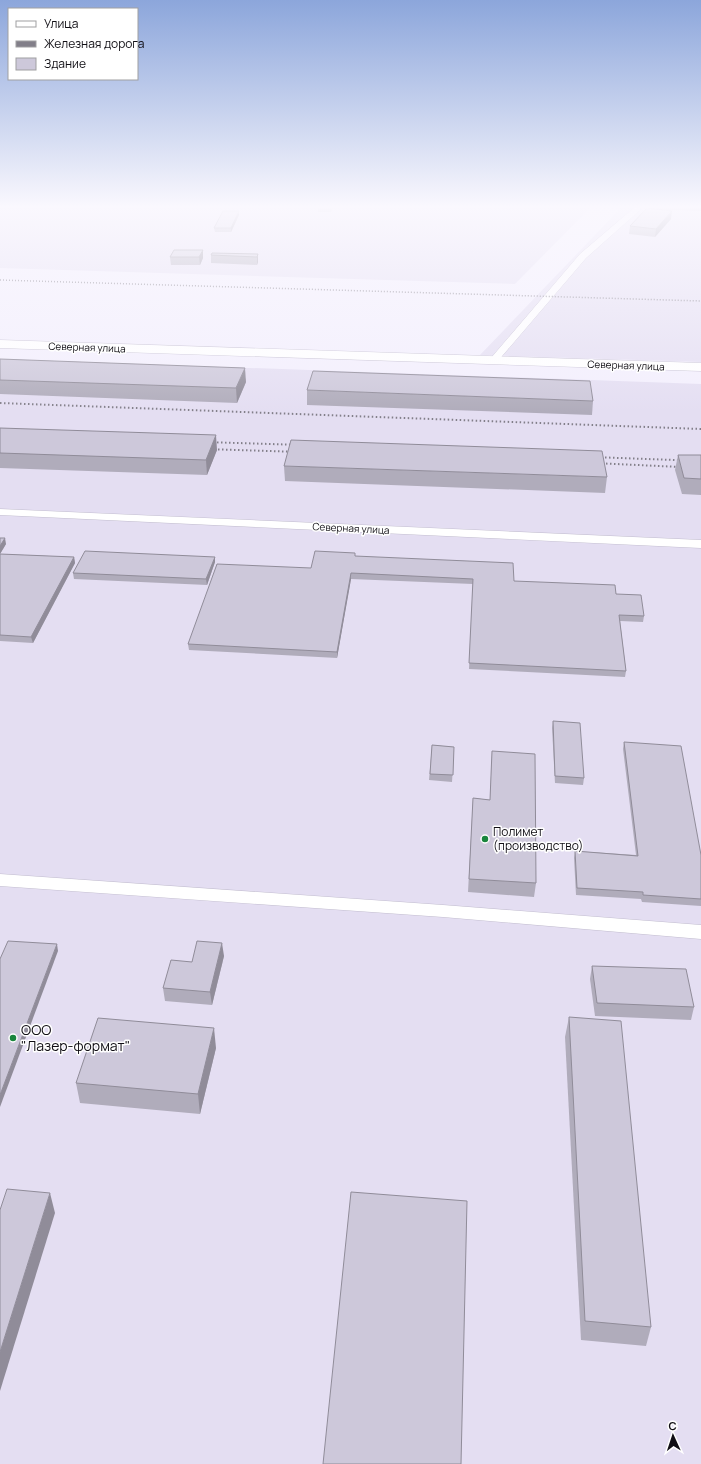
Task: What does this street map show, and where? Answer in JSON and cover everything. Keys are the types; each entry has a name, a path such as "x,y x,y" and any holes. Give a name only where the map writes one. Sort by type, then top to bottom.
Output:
{"main road":[{"name":"Северная улица","path":"0,344 701,368"}],"street":[{"path":"494,360 566,276"},
{"name":"Северная улица","path":"0,512 701,544"},
{"path":"0,880 427,910 701,932"}],"shaded area":[{"path":"268,276 523,276 515,284"},
{"path":"555,276 701,276 701,362 480,355"},
{"path":"0,359 701,384 701,1464 0,1464"}],"building":[{"path":"0,359 245,368 236,388 0,380"},
{"path":"313,371 590,381 593,401 307,390"},
{"path":"0,428 216,435 206,460 0,453"},
{"path":"291,440 602,451 607,477 284,466"},
{"path":"678,455 701,455 701,479 684,478"},
{"path":"0,538 5,538 0,546"},
{"path":"85,551 215,557 206,579 73,573"},
{"path":"315,551 355,553 355,556 513,563 514,581 615,585 616,594 641,595 644,616 619,615 626,671 469,663 473,579 351,573 337,652 188,644 217,564 311,568"},
{"path":"0,554 74,557 31,637 0,635"},
{"path":"553,721 580,723 584,778 555,776"},
{"path":"624,742 681,746 701,855 701,899 643,895 643,892 577,888 575,851 638,856"},
{"path":"432,745 454,747 453,775 430,774"},
{"path":"492,751 535,754 536,883 469,879 473,798 490,800"},
{"name":"ООО \"Лазер-формат\"","path":"8,941 57,944 0,1095 0,959"},
{"path":"197,941 222,943 210,992 163,988 171,960 192,962"},
{"path":"592,966 686,969 694,1007 597,1003"},
{"path":"569,1017 621,1021 651,1327 585,1321"},
{"path":"98,1018 214,1028 198,1094 76,1083"},
{"path":"7,1189 50,1193 0,1352 0,1210"},
{"path":"351,1192 467,1201 461,1464 323,1464"}],"railway":[{"path":"0,280 701,301"},
{"path":"0,403 701,429"},
{"path":"205,442 301,445"},
{"path":"206,449 300,452"},
{"path":"593,457 701,461"},
{"path":"594,463 701,468"}],"place":[{"name":"Полимет (производство)","path":"485,839"},
{"name":"ООО \"Лазер-формат\"","path":"13,1038"}]}
